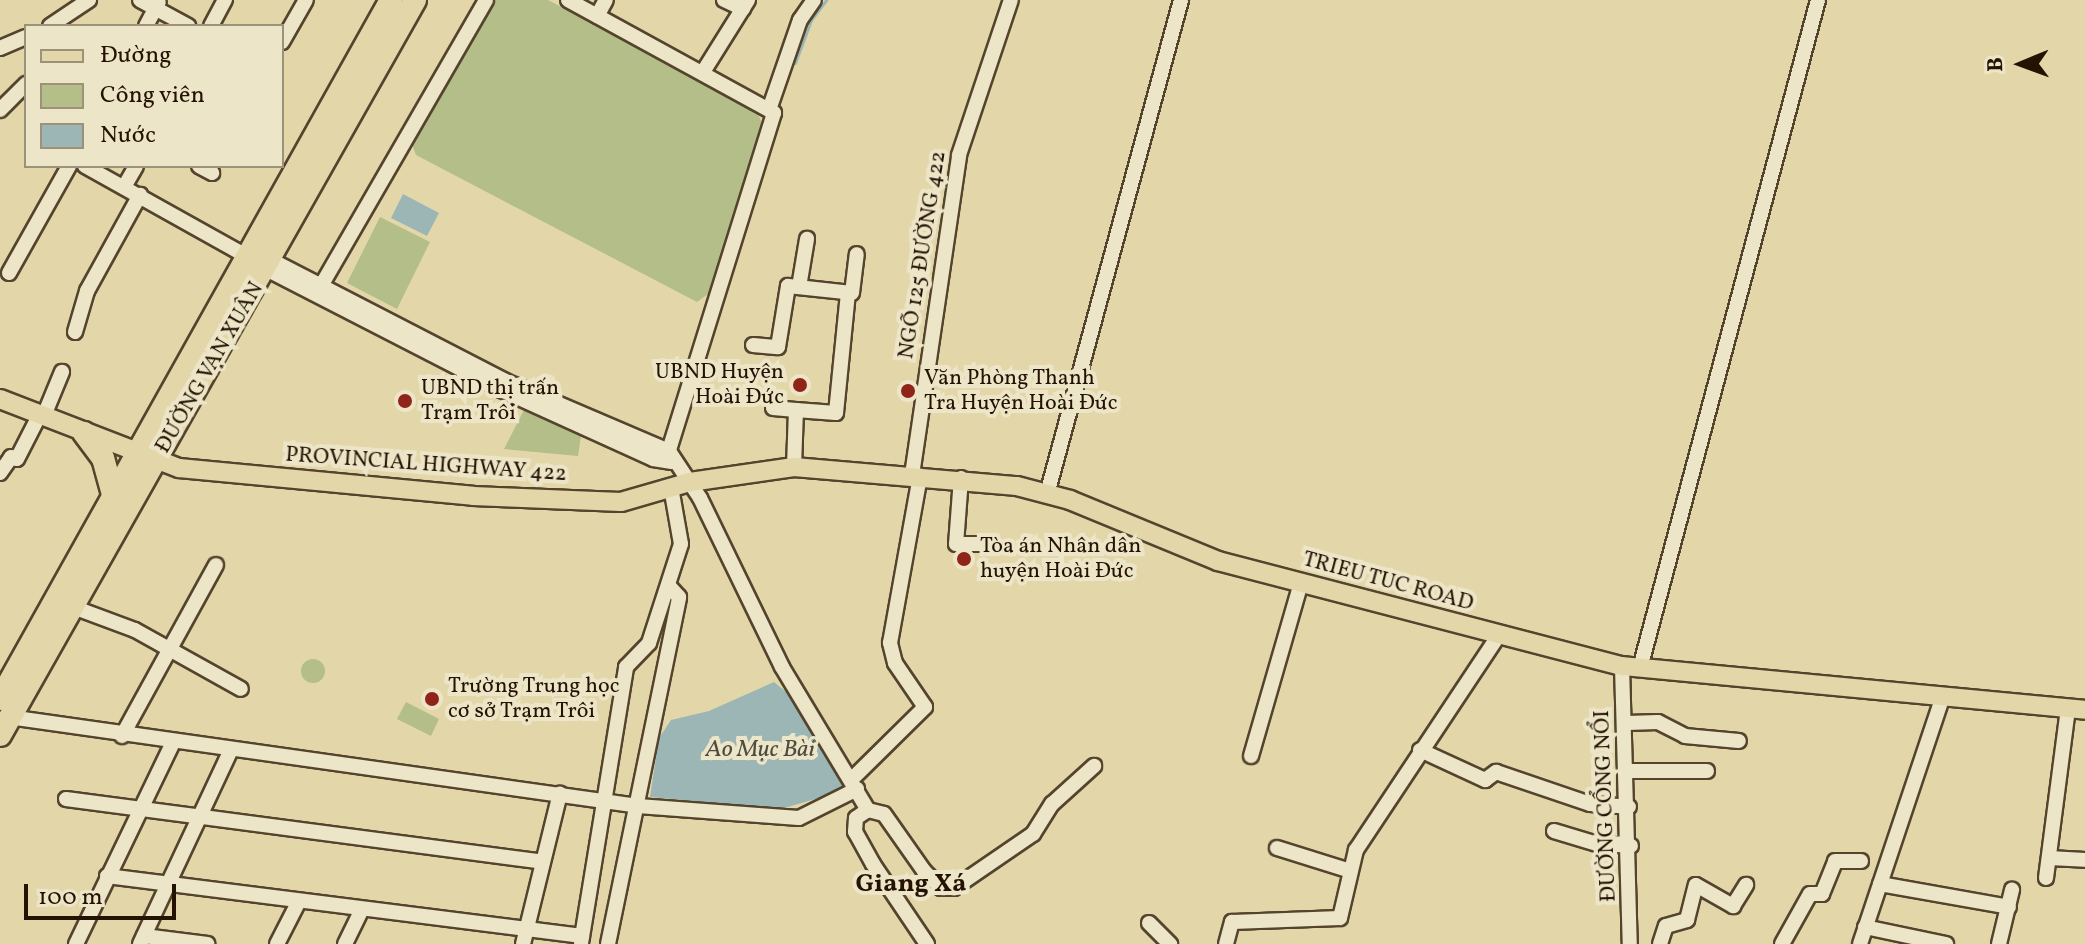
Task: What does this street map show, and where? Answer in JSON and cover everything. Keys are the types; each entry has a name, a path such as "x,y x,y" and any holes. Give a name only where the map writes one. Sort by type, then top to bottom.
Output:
{"highway":[{"name":"ĐƯỜNG VẠN XUÂN","path":"3,717 73,607 149,455 261,262 348,99 391,0"},
{"name":"ĐƯỜNG VẠN XUÂN","path":"348,99 415,0"},
{"path":"84,433 103,458 114,498"},
{"name":"ĐƯỜNG VẠN XUÂN","path":"3,717 114,498 149,455"}],"main road":[{"name":"PROVINCIAL HIGHWAY 422","path":"0,399 41,417 188,469 473,496 621,502 690,482"},
{"name":"TRIEU TUC ROAD","path":"690,482 794,467 961,478 1047,494 1218,561 1498,636 1631,667 2076,710"}],"street":[{"path":"53,24 89,0"},
{"path":"140,0 158,4 185,24"},
{"path":"212,24 225,0"},
{"path":"284,38 306,0"},
{"path":"321,286 486,0"},
{"path":"568,0 770,107"},
{"path":"597,16 606,0"},
{"path":"703,72 745,5 724,0"},
{"path":"671,457 773,128 770,107 800,20 814,0"},
{"name":"NGÕ 125 ĐƯỜNG 422","path":"854,785 925,707 895,663 890,643 959,155 1011,0"},
{"path":"1047,494 1181,0"},
{"name":"ĐƯỜNG CỔNG NỔI","path":"1630,944 1627,723 1631,667 1818,0"},
{"path":"147,24 158,4"},
{"path":"0,48 24,38"},
{"path":"0,110 24,86"},
{"path":"9,273 68,168"},
{"path":"89,168 501,390 671,457"},
{"path":"124,187 135,168"},
{"path":"75,332 87,291 140,195"},
{"path":"799,287 807,239"},
{"path":"753,345 778,347 788,286 852,293 857,254"},
{"path":"261,262 321,286 505,381 671,457 690,482 782,667 868,810 884,814 924,871 947,890 1033,834 1052,804 1094,766"},
{"path":"773,408 836,413 848,293"},
{"path":"0,473 11,457 17,459 62,372"},
{"path":"794,467 796,410"},
{"path":"961,478 956,544 982,544"},
{"path":"107,876 527,928 581,940 607,801 626,667 649,643 670,587 681,544 671,487"},
{"path":"122,736 216,565"},
{"path":"1251,756 1301,583"},
{"path":"608,944 679,597 670,587"},
{"path":"73,607 169,648 241,689"},
{"path":"1226,944 1232,922 1340,918 1347,870 1420,750 1498,636"},
{"path":"649,643 670,645"},
{"path":"1860,944 1943,696"},
{"path":"2046,878 2076,710"},
{"path":"3,717 638,806 799,818 854,785"},
{"path":"1627,723 1658,722 1685,736 1739,741"},
{"path":"76,944 173,742"},
{"path":"207,944 142,940 231,750"},
{"path":"1420,750 1485,780 1496,772 1590,804 1629,807"},
{"path":"1628,771 1707,771"},
{"path":"523,944 560,793"},
{"path":"66,799 543,862"},
{"path":"868,810 856,818 855,832 927,944"},
{"path":"1554,831 1597,844 1631,846"},
{"path":"1277,848 1347,870"},
{"path":"2049,858 2085,860"},
{"path":"1782,944 1810,894 1822,894 1835,861 1861,861"},
{"path":"1880,884 2009,907"},
{"path":"1660,944 1666,926 1687,920 1696,885 1733,906 1746,885"},
{"path":"1999,944 2012,890"},
{"path":"277,944 299,901"},
{"path":"345,944 362,909"},
{"path":"1149,923 1170,944"},
{"path":"1865,927 1946,944"}],"green space":[{"path":"492,0 548,0 756,110 762,123 708,294 697,302 416,155 411,142"},
{"path":"380,217 430,242 397,309 347,283"},
{"path":"526,406 581,436 578,456 504,449"},
{"path":"313,659 322,662 325,671 322,680 313,683 304,680 301,671 304,662"},
{"path":"406,702 439,719 431,736 397,719"}],"water":[{"path":"403,194 439,213 427,236 391,218"},
{"name":"Ao Mục Bài","path":"774,682 791,696 846,790 781,809 650,797 659,738 671,720 709,711"}],"waterway":[{"path":"795,63 811,20 826,0"}],"place":[{"name":"UBND Huyện Hoài Đức","path":"800,385"},
{"name":"Văn Phòng Thanh Tra Huyện Hoài Đức","path":"908,391"},
{"name":"UBND thị trấn Trạm Trôi","path":"405,401"},
{"name":"Tòa án Nhân dân huyện Hoài Đức","path":"964,559"},
{"name":"Trường Trung học cơ sở Trạm Trôi","path":"432,699"}],"district":[{"name":"Giang Xá","path":"911,885"}]}
